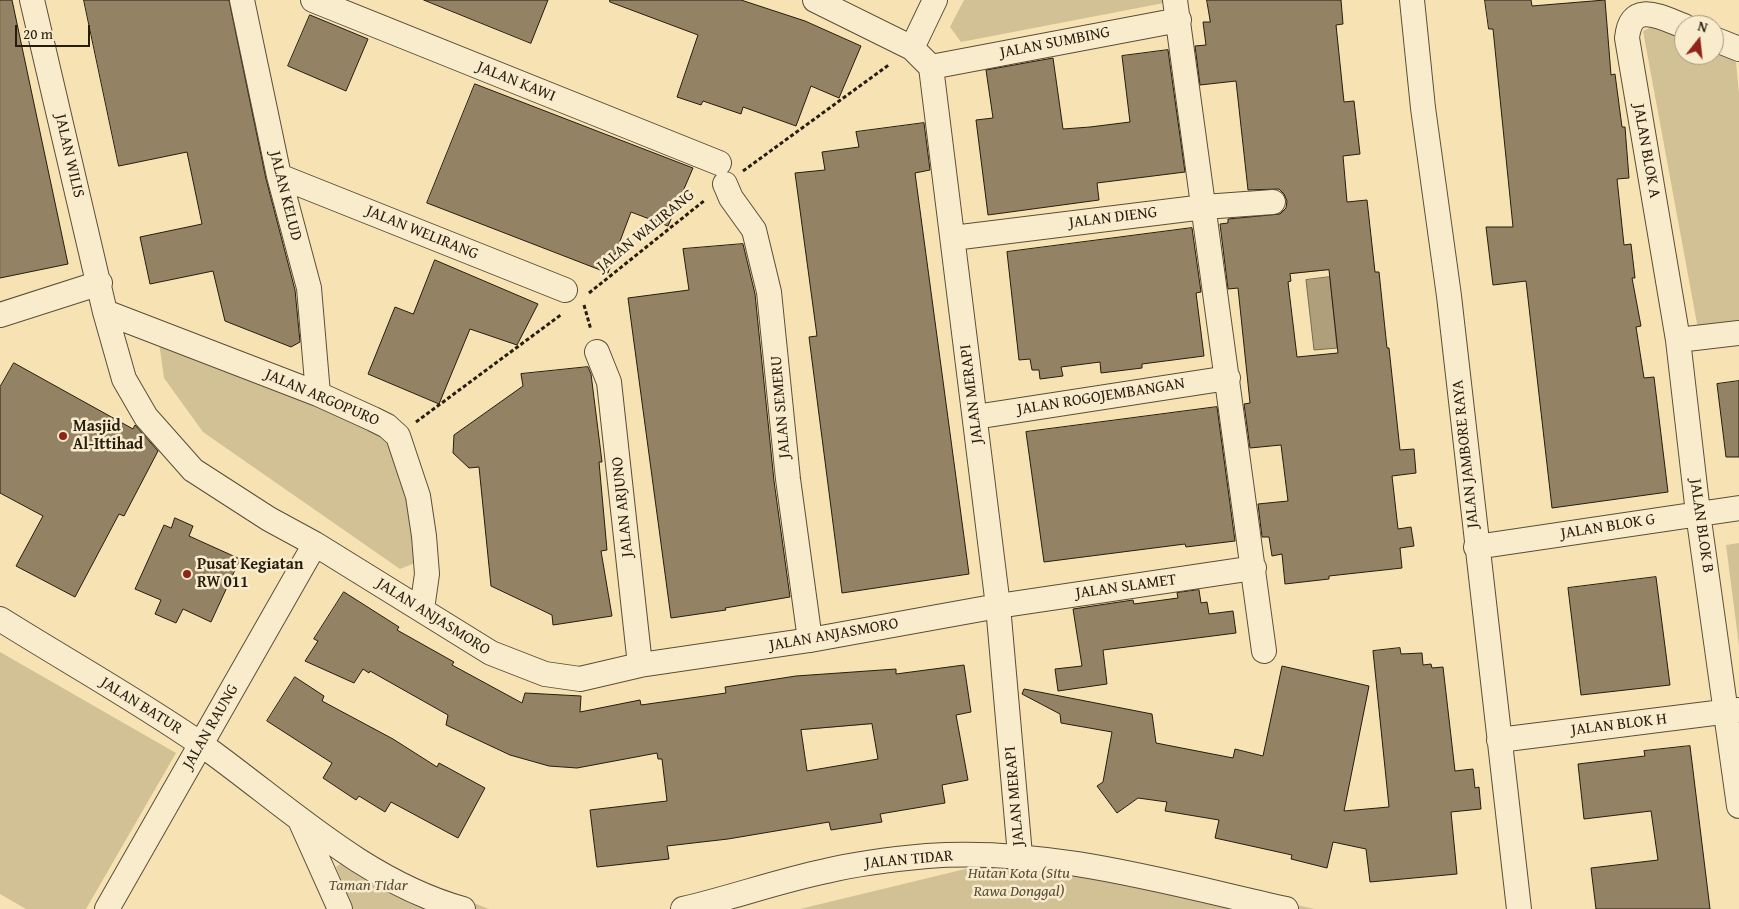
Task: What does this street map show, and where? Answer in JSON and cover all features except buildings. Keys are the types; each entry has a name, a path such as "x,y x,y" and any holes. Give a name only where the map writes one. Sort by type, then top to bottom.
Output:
{"street":[{"name":"JALAN WILIS","path":"32,0 100,283 105,312"},
{"name":"JALAN KELUD","path":"242,0 279,176 309,288 318,394"},
{"name":"JALAN KAWI","path":"313,0 722,174"},
{"path":"815,0 912,48 931,67"},
{"path":"912,48 934,0"},
{"name":"JALAN JAMBORE RAYA","path":"1412,0 1423,108 1449,296 1476,547 1519,909"},
{"path":"1177,10 1264,651"},
{"name":"JALAN SUMBING","path":"931,67 1177,10"},
{"name":"JALAN BLOK A","path":"1674,22 1654,14 1635,16 1628,23 1627,38 1678,340"},
{"path":"1724,42 1739,49"},
{"name":"JALAN MERAPI","path":"931,67 998,606 1020,855"},
{"name":"JALAN SEMERU","path":"722,174 731,198 754,230 769,292 788,478 810,640"},
{"name":"JALAN WELIRANG","path":"279,176 572,299"},
{"name":"JALAN DIENG","path":"953,238 1204,207 1273,202"},
{"path":"0,315 100,283"},
{"name":"JALAN ANJASMORO","path":"105,312 124,379 146,417 194,470 269,519 315,544 491,653 545,674 580,679 640,664 810,640 998,606"},
{"name":"JALAN ARGOPURO","path":"105,312 318,394 387,426 398,436 418,496 422,520 427,574 422,609"},
{"path":"1678,340 1739,333"},
{"name":"JALAN BLOK B","path":"1678,340 1698,513 1733,711 1739,806"},
{"name":"JALAN ARJUNO","path":"597,352 609,382 640,664"},
{"name":"JALAN ROGOJEMBANGAN","path":"974,417 1228,378"},
{"name":"JALAN BLOK G","path":"1476,547 1739,508"},
{"name":"JALAN RAUNG","path":"107,909 315,544"},
{"name":"JALAN SLAMET","path":"998,606 1254,568"},
{"name":"JALAN BATUR","path":"0,619 201,744 300,820"},
{"name":"JALAN BLOK H","path":"1499,740 1733,711"},
{"path":"300,820 340,909"},
{"path":"300,820 355,858 446,904 464,909"},
{"name":"JALAN TIDAR","path":"683,909 825,871 868,863 928,856 1020,855 1118,873 1286,909"}],"path":[{"name":"JALAN WALIRANG","path":"398,436 572,299 722,174 912,48"},
{"path":"572,299 597,352"}],"green space":[{"path":"964,0 1163,0 1164,3 961,42 950,27"},
{"path":"1667,20 1674,24 1674,65 1724,65 1724,54 1736,62 1739,94 1739,321 1698,329 1643,31"},
{"path":"157,328 403,429 430,557 400,569 203,432 164,378"},
{"path":"1739,543 1739,646 1726,545"},
{"path":"0,652 176,753 86,909 26,909 0,894"},
{"name":"Taman Tidar","path":"353,855 489,909 353,909 336,867"},
{"name":"Hutan Kota (Situ Rawa Donggal)","path":"1019,856 1168,877 1315,909 800,909"}],"shaded area":[{"path":"1330,277 1337,348 1314,350 1306,280"}],"place":[{"name":"Masjid Al-Ittihad","path":"63,436"},
{"name":"Pusat Kegiatan RW 011","path":"187,574"}]}
